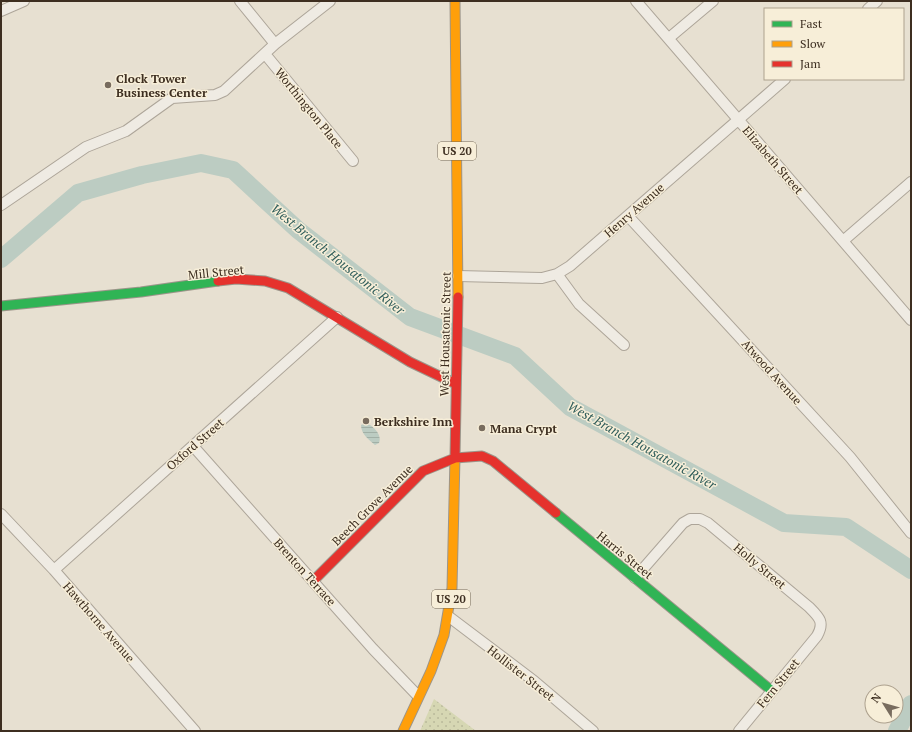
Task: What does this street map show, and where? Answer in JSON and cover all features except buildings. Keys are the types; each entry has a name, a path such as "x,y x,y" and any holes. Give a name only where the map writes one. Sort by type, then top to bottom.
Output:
{"main road":[{"name":"West Housatonic Street","path":"403,731 444,635 452,588 458,308 456,1"},
{"name":"Mill Street","path":"1,306 141,292 236,279 266,281 288,288 410,362 456,384"},
{"name":"Harris Street","path":"455,458 482,456 493,461 772,691"},
{"name":"Beech Grove Avenue","path":"313,581 423,470 455,458"}],"street":[{"path":"1,11 24,1"},
{"path":"240,1 275,44"},
{"path":"1,205 86,147 126,131 172,98 215,95 224,91 275,44 330,1"},
{"name":"Elizabeth Street","path":"636,1 911,320"},
{"path":"669,38 713,1"},
{"path":"869,8 877,1"},
{"name":"Worthington Place","path":"265,54 353,161"},
{"name":"Henry Avenue","path":"458,276 542,278 558,274 570,266 784,80"},
{"path":"843,241 911,182"},
{"name":"Atwood Avenue","path":"628,216 850,457 911,533"},
{"path":"558,274 579,304 624,345"},
{"name":"Oxford Street","path":"54,570 337,317"},
{"name":"Brenton Terrace","path":"193,446 373,649 418,696"},
{"name":"Hawthorne Avenue","path":"1,514 54,570 195,731"},
{"name":"Holly Street","path":"635,578 683,523 690,519 700,519 728,538 809,607 817,615 821,622 821,629 817,636"},
{"name":"Hollister Street","path":"448,616 534,681 593,731"},
{"name":"Fern Street","path":"739,731 817,636"}],"green space":[{"path":"434,699 476,731 420,731"}],"shaded area":[{"path":"365,423 371,425 376,430 380,440 379,443 375,445 364,434 361,425"}],"waterway":[{"name":"West Branch Housatonic River","path":"1,259 78,193 142,175 201,163 233,170 298,230 410,317 515,356 570,407 784,523 846,527 911,570"},
{"name":"West Branch Housatonic River","path":"897,731 911,704"}],"traffic: fast":[{"path":"1,306 141,292 218,281"},
{"path":"556,513 772,691"}],"traffic: slow":[{"path":"455,1 458,297"},
{"path":"403,731 431,671 444,635 452,588 455,457"}],"traffic: jam":[{"path":"218,281 236,279 265,281 288,288 410,362 456,384"},
{"path":"455,457 458,297"},
{"path":"313,581 423,471 455,458 482,456 493,461 556,513"}],"place":[{"name":"Clock Tower Business Center","path":"108,85"},
{"name":"Berkshire Inn","path":"366,421"},
{"name":"Mana Crypt","path":"482,428"}]}
